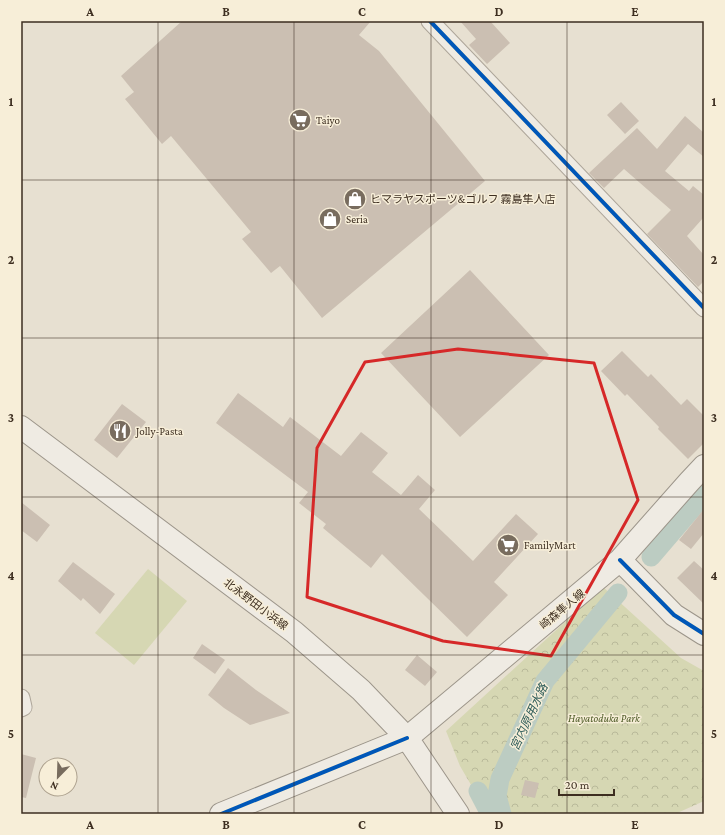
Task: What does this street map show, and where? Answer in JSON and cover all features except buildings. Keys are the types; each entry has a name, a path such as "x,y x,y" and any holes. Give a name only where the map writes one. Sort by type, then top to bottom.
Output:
{"main road":[{"name":"北永野田小浜線","path":"21,427 294,632 361,690 406,738 458,814"},
{"name":"崎森隼人線","path":"221,814 406,738 620,560 704,466"},
{"path":"620,560 674,615 704,634"}],"street":[{"path":"430,21 704,308"},
{"path":"21,698 24,708 21,708"}],"highlighted area":[{"path":"458,349 594,363 638,500 551,656 443,641 307,597 317,448 365,362"}],"green space":[{"path":"148,569 187,601 134,665 95,633"},
{"name":"Hayatoduka Park","path":"603,587 681,658 704,671 704,801 675,814 488,814 460,766 446,731"}],"waterway":[{"name":"宮内原用水路","path":"651,557 704,495"},
{"name":"宮内原用水路","path":"502,814 497,796 500,779 545,681 618,593"},
{"name":"宮内原用水路","path":"478,791 490,814"}],"cycle path":[{"path":"430,21 704,308"},
{"path":"620,560 674,615 704,634"},
{"path":"221,814 407,738"}],"place":[{"name":"Taiyo","path":"300,120"},
{"name":"ヒマラヤスポーツ&ゴルフ 霧島隼人店","path":"355,199"},
{"name":"Seria","path":"330,219"},
{"name":"Jolly-Pasta","path":"120,431"},
{"name":"FamilyMart","path":"508,545"}]}
